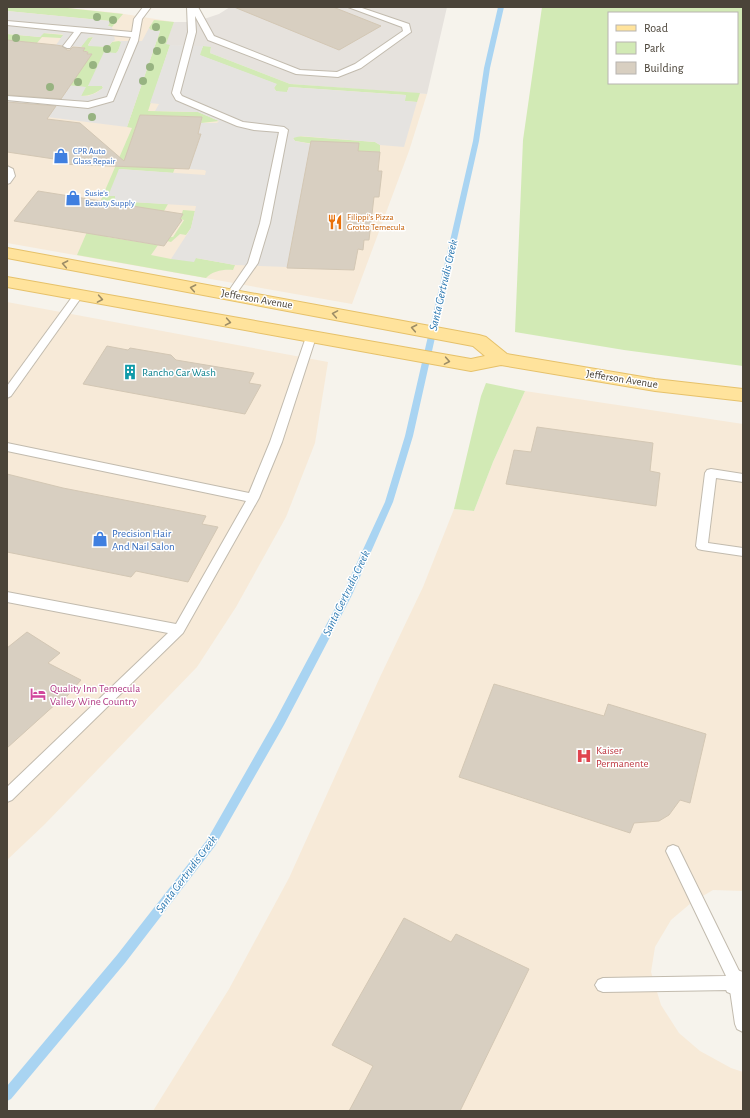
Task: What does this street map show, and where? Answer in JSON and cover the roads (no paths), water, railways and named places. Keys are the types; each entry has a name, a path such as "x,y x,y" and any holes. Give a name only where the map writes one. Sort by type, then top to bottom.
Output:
{"main road":[{"name":"Jefferson Avenue","path":"7,253 231,295 370,334 471,365 501,359 655,385 743,395"},
{"path":"7,273 56,278 206,304 221,302 231,295"},
{"path":"7,282 311,337 318,330 329,326 370,334"},
{"name":"Jefferson Avenue","path":"370,334 437,345 462,337 479,341 501,359"}],"lane":[{"path":"7,98 88,105 110,99 134,41 138,19 147,7"},
{"path":"192,7 210,38 299,72 338,75 358,66 407,32 406,26 352,7"},
{"path":"192,7 192,32 176,93 180,98 240,124 284,130 265,223 253,263 231,295"},
{"path":"7,23 78,31 134,35"},
{"path":"67,46 78,31"},
{"path":"7,169 10,171 11,176 7,181"},
{"path":"7,394 78,295"},
{"path":"7,796 179,630 253,498 276,442 311,337"},
{"path":"7,447 253,498"},
{"path":"743,478 711,473 702,546 743,552"},
{"path":"7,596 179,630"},
{"path":"673,851 740,984 743,1024"},
{"path":"603,985 740,984"}],"waterway":[{"name":"Santa Gertrudis Creek","path":"7,1095 121,959 211,843 280,722 347,595 389,502 409,436 476,141 487,68 501,7"}],"place":[{"name":"CPR Auto Glass Repair","path":"61,156"},
{"name":"Susie's Beauty Supply","path":"73,198"},
{"name":"Filippi's Pizza Grotto Temecula","path":"335,222"},
{"name":"Rancho Car Wash","path":"130,372"},
{"name":"Precision Hair And Nail Salon","path":"100,539"},
{"name":"Quality Inn Temecula Valley Wine Country","path":"38,694"},
{"name":"Kaiser Permanente","path":"584,756"}]}
